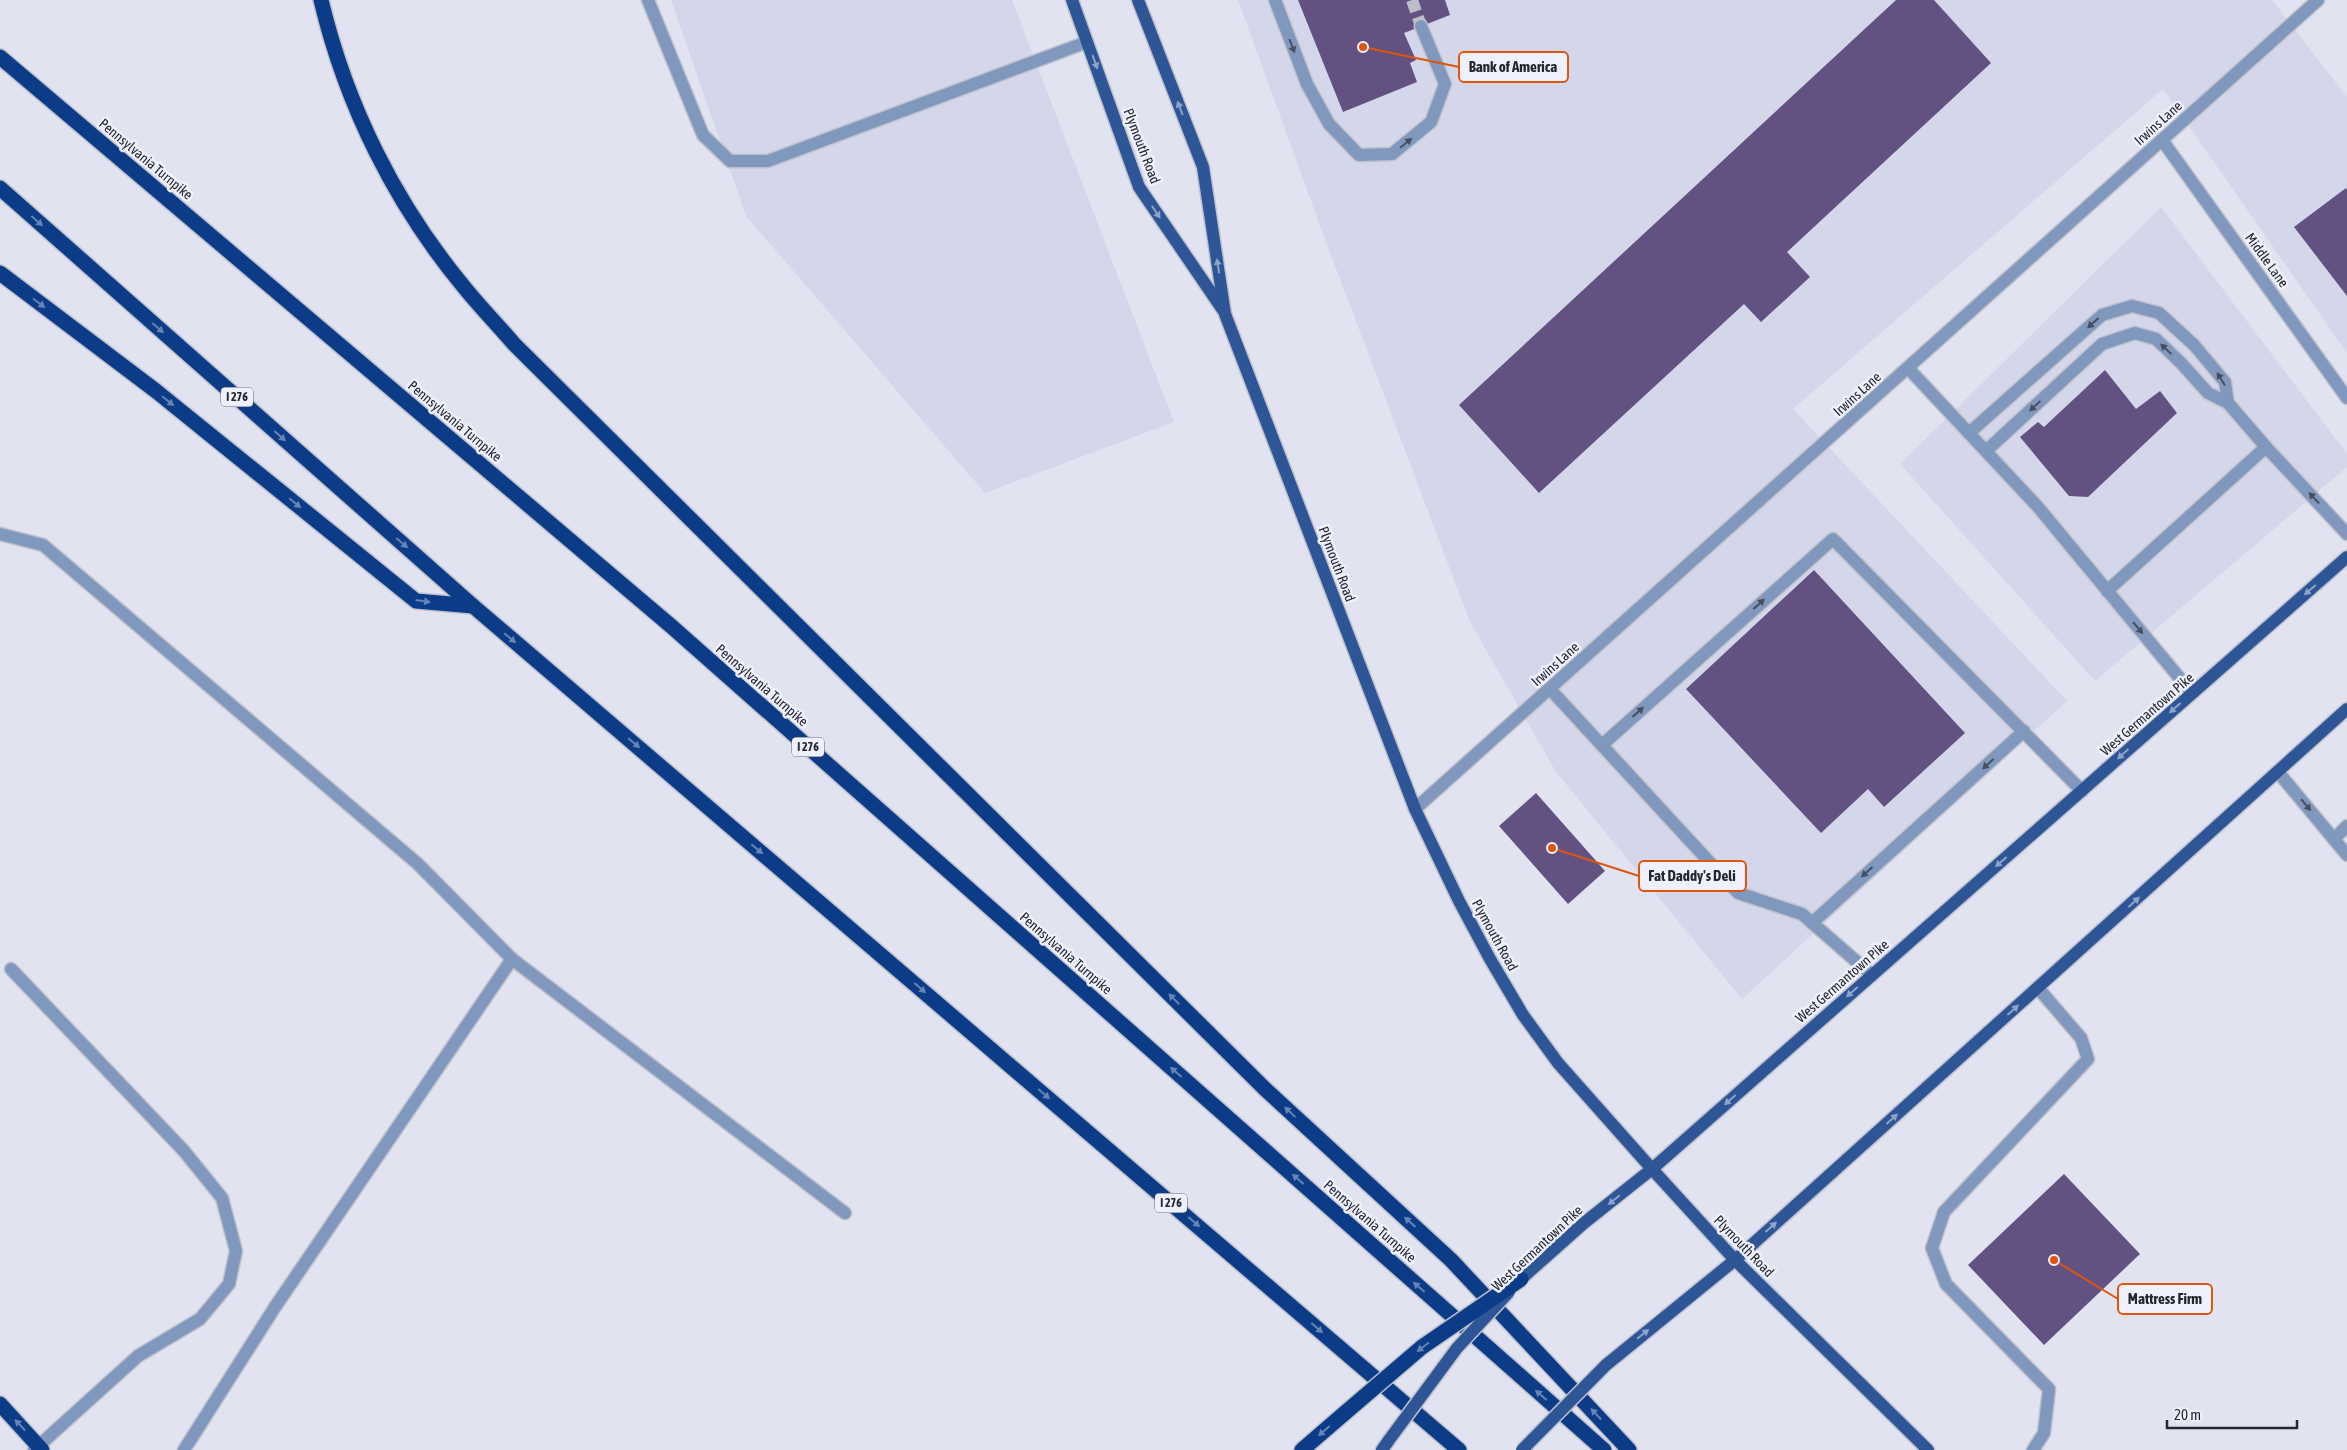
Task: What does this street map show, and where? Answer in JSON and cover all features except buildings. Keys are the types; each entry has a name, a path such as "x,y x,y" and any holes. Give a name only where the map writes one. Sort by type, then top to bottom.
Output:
{"highway":[{"path":"321,0 348,91 380,162 419,225 463,286 514,344 1265,1089 1451,1260 1629,1450"},
{"name":"Pennsylvania Turnpike","path":"0,57 671,626 1604,1450"},
{"name":"I 276","path":"0,188 473,606 1459,1450"},
{"path":"0,273 164,397 416,600 473,606"},
{"path":"1302,1450 1422,1347 1521,1279"},
{"path":"0,1404 39,1449"}],"main road":[{"name":"Plymouth Road","path":"1072,0 1139,187 1225,314"},
{"name":"Plymouth Road","path":"1138,0 1203,167 1225,314 1415,809 1468,918 1523,1015 1558,1063 1735,1260 1928,1450"},
{"name":"West Germantown Pike","path":"1386,1445 1457,1348 1521,1279 1584,1224 1652,1169 2347,557"},
{"path":"1522,1450 1606,1365 1735,1260 2347,709"}],"street":[{"path":"648,0 703,135 730,161 768,161 1087,42"},
{"path":"1275,0 1307,84 1329,124 1359,154 1392,154 1432,122 1445,84 1421,26"},
{"name":"Irwins Lane","path":"1415,809 2318,0"},
{"name":"Middle Lane","path":"2162,140 2347,398"},
{"path":"1968,433 2102,315 2132,306 2159,312 2194,345 2225,382 2228,403"},
{"path":"1986,451 2102,344 2135,333 2156,339 2208,393 2228,403 2347,534"},
{"path":"1908,368 2038,507 2192,693"},
{"path":"2107,590 2266,447"},
{"path":"0,534 43,545 418,864 512,959 845,1213"},
{"path":"1602,745 1833,539 2082,791"},
{"path":"1550,689 1738,892 1802,914 1872,976"},
{"path":"1812,923 2024,731"},
{"path":"2278,772 2347,855"},
{"path":"2334,839 2347,826"},
{"path":"184,1450 275,1307 512,959"},
{"path":"11,969 184,1151 222,1198 236,1251 229,1284 200,1319 138,1356 39,1449"},
{"path":"2033,1450 2044,1434 2049,1389 1946,1284 1932,1248 1944,1212 2088,1059 2081,1038 2038,988"}],"shaded area":[{"path":"671,0 1012,0 1174,422 985,493 746,216"},
{"path":"1238,0 2272,0 2347,97 2347,353 2163,89 1793,409 2067,701 1742,999 1556,772 1470,622 1323,234"},
{"path":"2161,207 2347,454 2347,467 2095,681 1900,464"}],"tunnel":[{"path":"1412,0 1421,26"}],"place":[{"name":"Bank of America","path":"1363,47"},
{"name":"Fat Daddy's Deli","path":"1552,848"},
{"name":"Mattress Firm","path":"2054,1260"}]}
